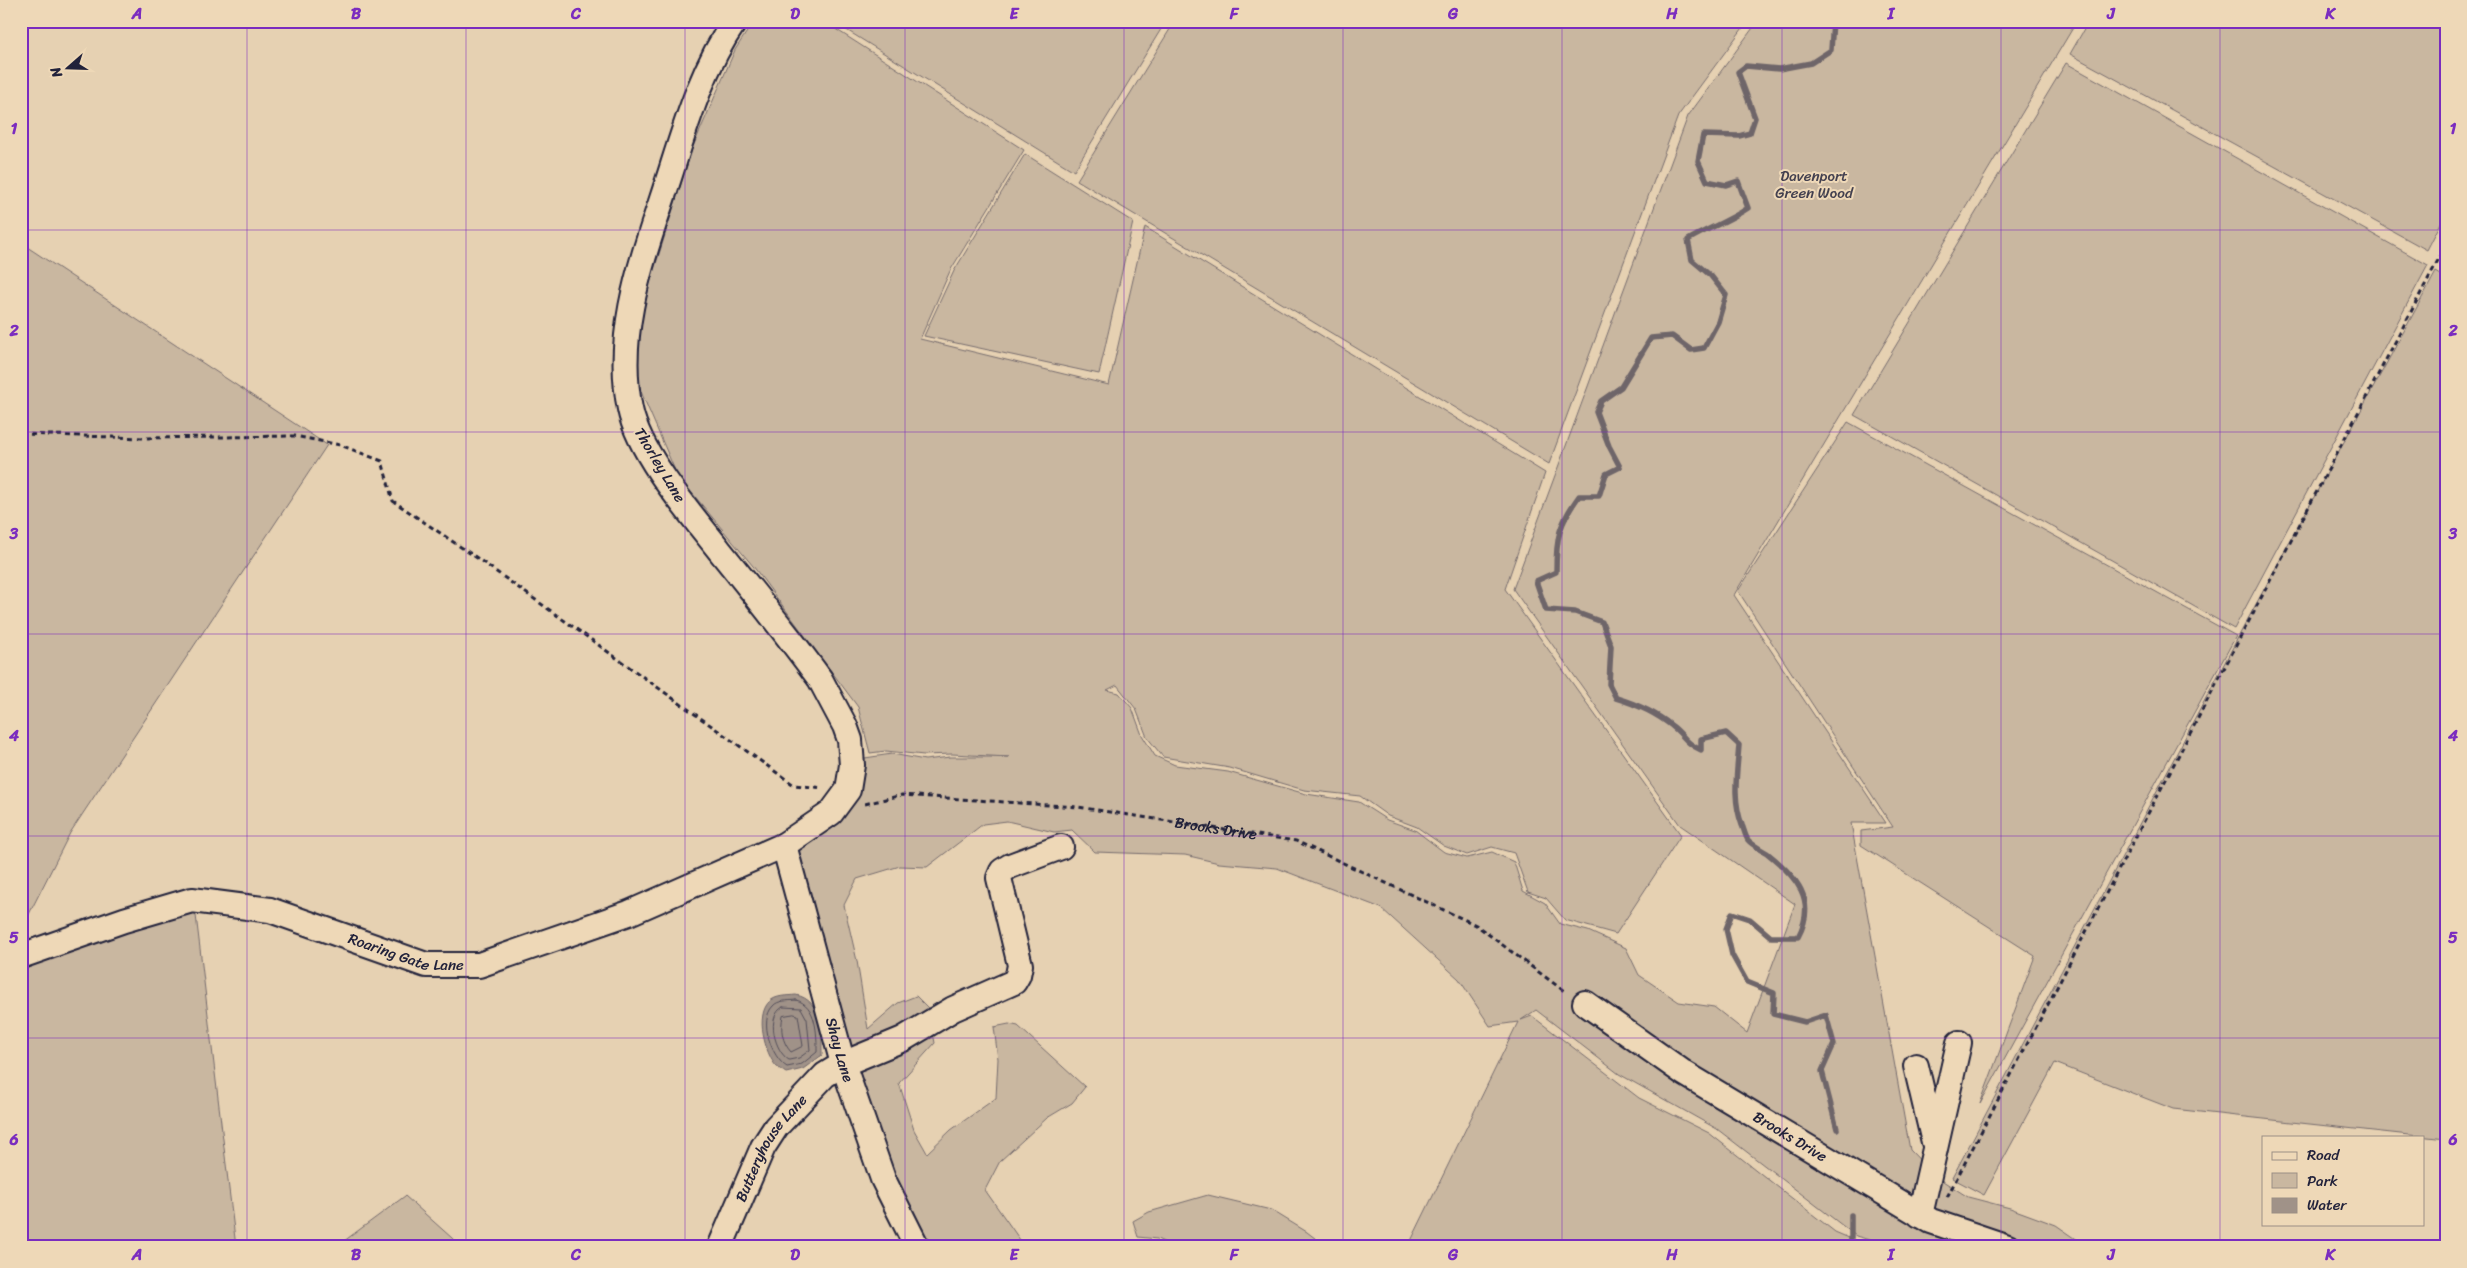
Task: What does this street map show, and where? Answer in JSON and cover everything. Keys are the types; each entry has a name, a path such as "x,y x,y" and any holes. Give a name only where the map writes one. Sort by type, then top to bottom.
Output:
{"street":[{"name":"Thorley Lane","path":"735,21 710,67 692,107 642,260 632,298 626,342 626,374 630,409 639,436 677,497 820,678 838,711 850,740 852,765 848,790 831,813 784,845"},
{"name":"Roaring Gate Lane","path":"21,956 124,920 192,900 270,910 426,965 479,965 629,913 784,845"},
{"name":"Shay Lane","path":"784,845 843,1064 883,1178 917,1247"},
{"name":"Butteryhouse Lane","path":"720,1247 763,1147 776,1128 825,1076 843,1064 903,1040 953,1009 1014,982 1020,964 999,878 1002,871 1010,866 1061,847"},
{"name":"Brooks Drive","path":"1585,1003 1684,1073 1927,1218 2008,1247"},
{"path":"1927,1218 1935,1149 1959,1043"},
{"path":"1916,1066 1935,1149"}],"path":[{"path":"1927,1218 2446,245"},
{"path":"21,434 142,438 295,436 340,445 382,461 393,501 486,564 794,785 848,790"},
{"name":"Brooks Drive","path":"831,813 902,795 1078,807 1296,841 1476,925 1564,991"}],"green space":[{"name":"Davenport Green Wood","path":"754,21 823,21 1024,150 950,271 920,339 1109,385 1145,227 1545,473 1505,589 1681,835 1616,934 1565,920 1546,898 1528,892 1514,853 1492,847 1467,855 1444,846 1417,827 1388,816 1360,796 1304,790 1230,768 1163,757 1147,737 1136,709 1117,685 1107,690 1119,693 1132,708 1142,735 1155,756 1175,765 1228,772 1306,794 1359,802 1387,820 1415,830 1444,852 1467,858 1492,852 1514,862 1523,891 1545,903 1560,924 1588,931 1626,948 1639,975 1679,1002 1714,1007 1747,1033 1795,904 1680,825 1513,589 1688,116 1758,21 2077,21 1734,595 1886,823 1851,823 1910,1150 1935,1176 1968,1197 2010,1208 2056,1225 2088,1247 1893,1247 1856,1236 1717,1129 1619,1074 1536,1010 1521,1020 1532,1016 1639,1098 1709,1133 1835,1232 1870,1247 1408,1247 1518,1022 1490,1026 1459,979 1381,908 1277,868 1219,863 1185,855 1095,852 1072,830 1054,832 1007,821 983,824 927,867 900,866 857,879 844,905 857,961 868,1029 898,1003 916,996 928,1008 935,1043 899,1083 914,1130 927,1153 951,1130 996,1098 998,1059 994,1027 1009,1024 1018,1026 1085,1087 1072,1103 1047,1118 1000,1161 985,1190 1025,1247 917,1247 883,1179 784,845 807,831 858,759 892,754 925,760 950,757 1009,757 952,754 924,755 886,751 870,753 858,707 753,566 677,475 639,387 638,321 692,149 735,50"},
{"path":"832,21 1166,21 1074,171"},
{"path":"1175,21 1748,21 1678,116 1549,464 1077,180"},
{"path":"2089,21 2446,21 2446,213 2427,250 2070,54"},
{"path":"2066,63 2428,265 2234,629 1854,415"},
{"path":"1025,154 1133,222 1099,374 924,336 954,271"},
{"path":"21,243 327,445 70,833 21,930"},
{"path":"2436,272 2446,278 2446,1139 2173,1109 2055,1063 1984,1195 1952,1178 2242,630"},
{"path":"1848,422 2236,636 1980,1104 2035,956 1861,845 1861,831 1893,827 1738,591"},
{"path":"195,907 236,1247 21,1247 21,968"},
{"path":"1208,1195 1271,1210 1307,1232 1320,1242 1322,1247 1175,1247 1157,1239 1138,1237 1133,1221 1149,1212"},
{"path":"405,1196 462,1247 336,1247"}],"water":[{"path":"796,995 805,998 816,1010 821,1027 822,1055 803,1069 786,1073 776,1066 768,1052 763,1034 763,1016 769,1002 775,998"}],"waterway":[{"path":"1833,21 1831,50 1811,63 1779,69 1746,66 1738,72 1755,118 1750,133 1739,136 1703,135 1698,161 1707,181 1726,185 1738,181 1748,208 1688,240 1692,260 1711,276 1726,295 1718,322 1704,348 1691,350 1672,336 1651,338 1621,387 1601,401 1596,412 1609,446 1620,467 1606,474 1599,496 1579,496 1560,531 1556,572 1536,581 1546,610 1575,612 1602,622 1611,646 1609,684 1616,698 1638,706 1666,721 1688,742 1701,750 1701,739 1726,733 1739,745 1736,795 1739,815 1746,837 1752,844 1767,853 1795,880 1805,900 1806,912 1804,924 1798,937 1771,937 1750,919 1732,913 1726,929 1732,955 1747,982 1774,993 1773,1014 1805,1022 1826,1015 1834,1044 1822,1071 1837,1129"},
{"path":"1851,1215 1851,1247"}]}
